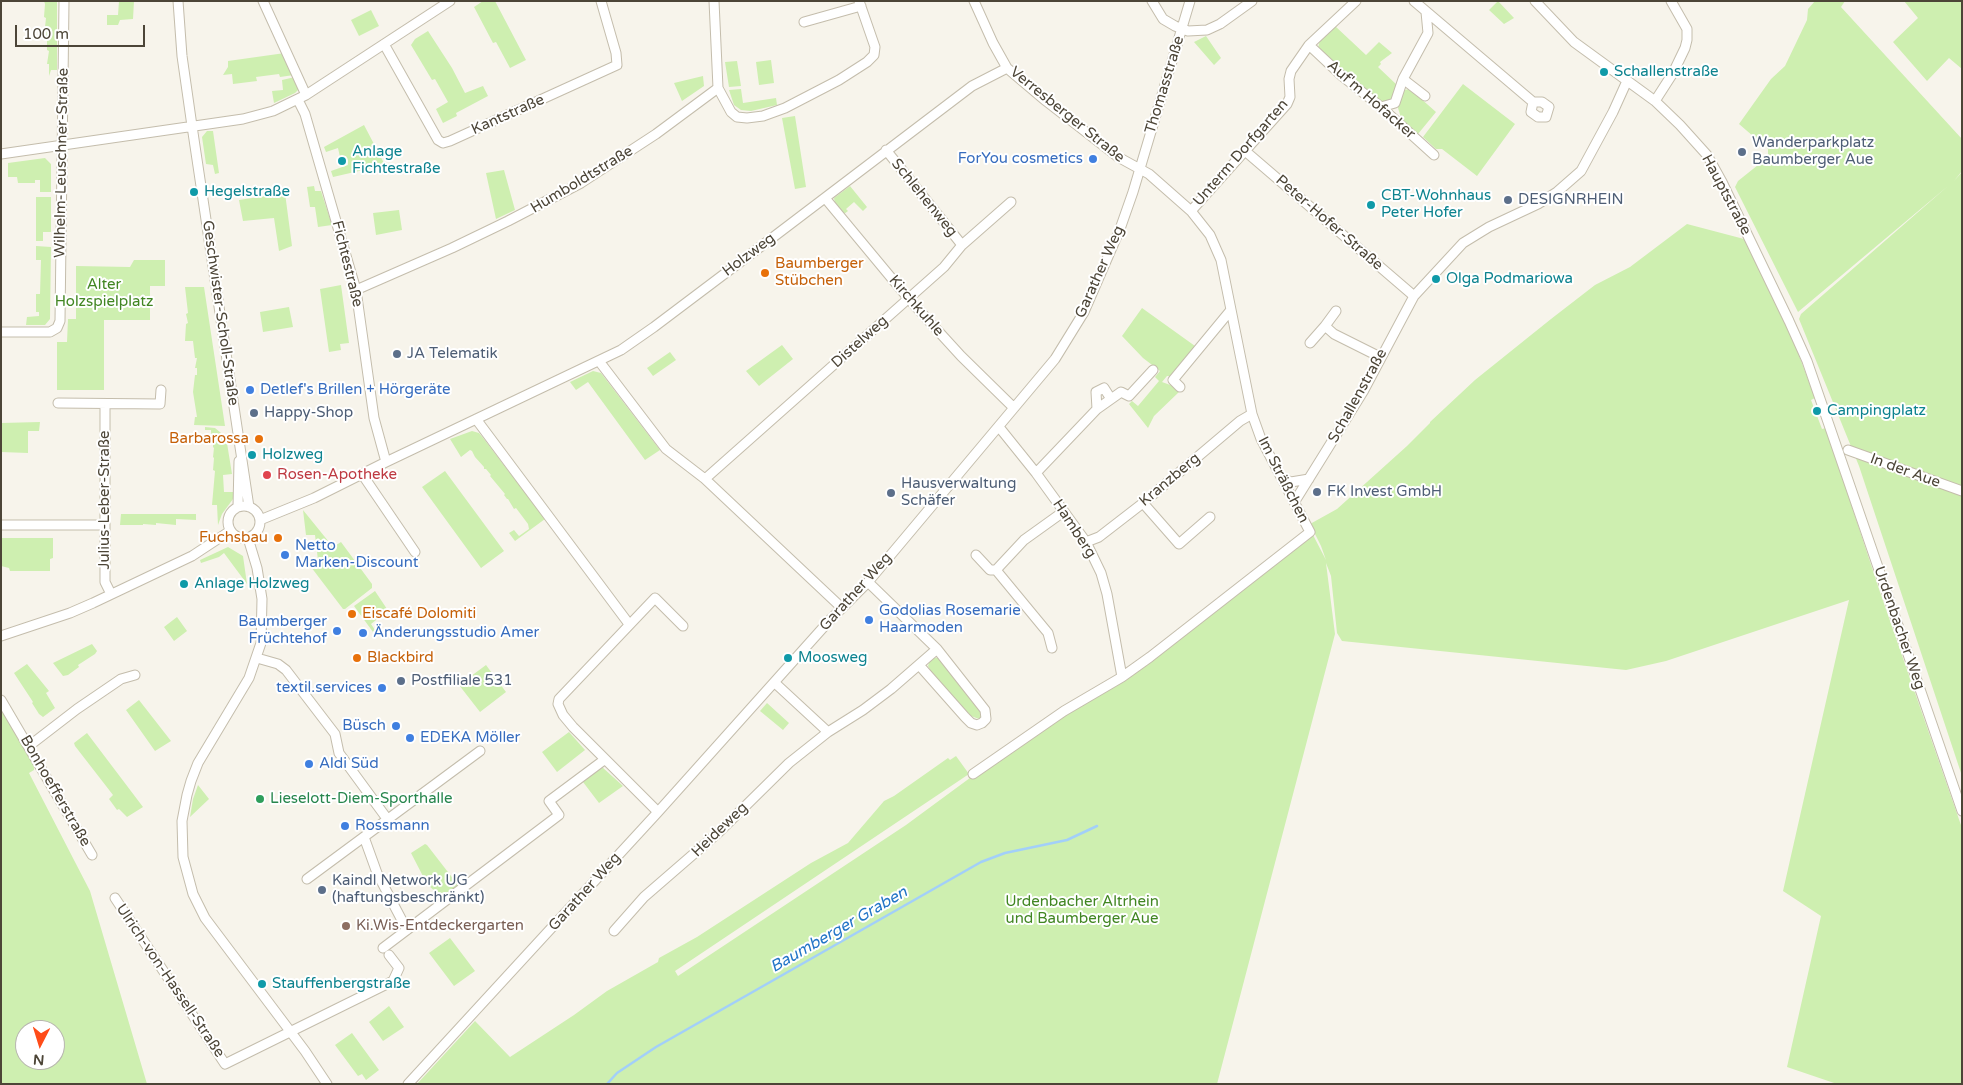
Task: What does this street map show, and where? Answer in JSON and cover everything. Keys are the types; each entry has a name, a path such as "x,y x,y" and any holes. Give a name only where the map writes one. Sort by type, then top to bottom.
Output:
{"street":[{"name":"Wilhelm-Leuschner-Straße","path":"1,332 50,332 57,328 60,322 64,1"},
{"name":"Geschwister-Scholl-Straße","path":"178,1 182,56 250,507"},
{"path":"263,1 306,95"},
{"path":"1,154 242,119 272,111 298,100 450,1"},
{"name":"Kantstraße","path":"384,44 438,140 444,143 617,65 616,53 601,1"},
{"path":"714,1 718,88 730,112 737,117 763,116 785,108 839,80 867,62 874,55 874,46 860,4 804,22"},
{"name":"Verresberger Straße","path":"974,1 993,43 1007,68 1118,158 1140,169"},
{"path":"1152,1 1153,6 1163,19 1188,31 1206,30 1220,24 1252,1"},
{"name":"Thomasstraße","path":"1140,169 1190,1"},
{"name":"Unterm Dorfgarten","path":"1191,211 1289,101 1291,71 1309,45 1356,1"},
{"path":"1414,1 1533,102"},
{"name":"Hauptstraße","path":"1535,1 1574,42 1655,101 1707,155 1722,182 1798,340 1837,446"},
{"path":"1655,101 1673,73 1687,40 1687,29 1671,1"},
{"path":"1397,121 1395,104 1403,79 1428,33 1426,12"},
{"path":"1428,33 1442,26"},
{"name":"Auf'm Hofacker","path":"1309,45 1342,76 1381,106 1434,155"},
{"name":"Holzweg","path":"260,520 296,506 557,379 621,350 826,198 886,150 972,86 1007,68"},
{"path":"1403,79 1425,96"},
{"name":"Schallenstraße","path":"1295,501 1352,409 1414,296 1464,243 1489,226 1538,204 1557,192 1581,171 1613,112 1627,81"},
{"name":"Humboldtstraße","path":"356,290 452,248 573,188 656,134 718,88"},
{"name":"Fichtestraße","path":"298,100 305,114 356,290 374,418 386,462"},
{"path":"1381,106 1395,104"},
{"name":"Schlehenweg","path":"886,150 962,245"},
{"name":"Peter-Hofer-Straße","path":"1244,150 1414,296"},
{"name":"Im Sträßchen","path":"973,774 1064,711 1122,677 1150,657 1310,532 1261,439 1252,414 1220,260 1210,235 1191,211 1150,174 1140,169"},
{"name":"Garather Weg","path":"408,1084 842,608 868,582 1055,359 1084,312 1120,230 1140,169"},
{"name":"Kirchkuhle","path":"826,198 908,298 960,356 1014,408"},
{"name":"Distelweg","path":"705,479 944,268 962,245 1011,202"},
{"path":"1180,387 1173,380 1230,311"},
{"path":"1310,343 1336,311"},
{"path":"1325,326 1334,334 1380,358"},
{"path":"599,361 666,449 705,479 842,608"},
{"path":"1036,473 1097,409 1121,392 1129,396 1153,370"},
{"path":"1097,409 1096,392 1104,388 1111,399"},
{"path":"58,403 160,404 160,390"},
{"name":"Julius-Leber-Straße","path":"105,404 105,582 111,594"},
{"name":"Kranzberg","path":"1086,542 1099,536 1144,503 1240,421 1252,414"},
{"path":"476,418 629,624"},
{"name":"Hamberg","path":"998,426 1036,473 1086,542 1101,573 1107,594 1122,677"},
{"name":"Geschwister-Scholl-Straße","path":"238,507 240,446"},
{"name":"Urdenbacher Weg","path":"1837,446 1962,810"},
{"name":"In der Aue","path":"1848,450 1962,491"},
{"path":"362,474 415,552"},
{"path":"1283,479 1291,482 1309,479"},
{"path":"1144,503 1179,544 1210,517"},
{"path":"238,507 250,507 260,520 258,530 248,538 238,538 230,531 228,519 230,513 238,507"},
{"path":"976,555 990,570 996,570 1024,540 1064,512"},
{"path":"1,525 105,525"},
{"path":"1,636 70,613 192,556 230,531"},
{"path":"248,538 257,568 262,599 262,632 257,658 249,678 198,763 191,781 186,795 182,822 183,857 193,894 205,918 326,1084"},
{"path":"996,570 1048,633 1052,648"},
{"path":"868,582 937,649 985,710 986,719 982,724 971,723 919,666"},
{"path":"658,812 604,760 562,715 559,709 559,700 655,598 683,626"},
{"name":"Heideweg","path":"614,931 657,886 693,857 789,763 828,732 863,710 919,666 937,649"},
{"path":"257,658 278,664 286,670 335,734 339,753 388,820"},
{"path":"29,746 77,709 121,679 135,675"},
{"path":"775,683 828,732"},
{"name":"Bonhoefferstraße","path":"1,700 92,855"},
{"path":"306,879 480,751"},
{"path":"289,1032 393,981 399,968 386,951 407,930 559,815 549,801 604,760"},
{"path":"364,837 377,873 407,930"},
{"name":"Ulrich-von-Hassell-Straße","path":"114,898 225,1064 289,1032"}],"green space":[{"path":"44,1 57,1 57,70 51,70 49,76 49,64 47,64 49,51 47,50 46,40 47,28 45,27"},
{"path":"119,1 134,1 133,19 120,20 118,25 107,25 107,15 118,15"},
{"path":"483,1 495,1 526,60 510,68 496,42 493,43 474,7"},
{"path":"1498,1 1514,18 1504,24 1489,10"},
{"path":"1815,1 1845,1 1841,7 1962,139 1962,171 1954,181 1962,172 1962,776 1859,466 1799,319 1801,314 1948,186 1798,312 1735,187 1738,181 1768,157 1768,149 1739,124 1771,79 1785,66 1807,20 1808,9"},
{"path":"1904,1 1962,1 1962,69 1949,58 1927,81 1893,42 1918,18"},
{"path":"371,10 379,26 359,36 351,20"},
{"path":"1335,26 1366,55 1379,42 1392,53 1380,62 1381,64 1378,67 1397,85 1391,101 1383,103 1365,90 1318,48 1320,40"},
{"path":"428,31 452,68 465,93 483,86 488,96 456,113 457,116 443,123 436,109 448,102 435,79 432,80 411,45 415,39"},
{"path":"1206,36 1221,58 1214,65 1194,42"},
{"path":"285,53 294,75 280,77 279,74 256,77 257,81 233,84 232,74 223,75 228,67 228,61"},
{"path":"771,60 774,83 759,85 756,62"},
{"path":"737,61 741,86 729,87 725,62"},
{"path":"703,76 704,86 682,101 674,83"},
{"path":"295,77 299,86 298,90 274,103 272,91 283,90 282,80"},
{"path":"1463,84 1515,124 1477,176 1442,149 1436,149 1423,137"},
{"path":"741,89 743,103 776,98 777,105 751,111 741,110 734,105 729,90"},
{"path":"1410,89 1436,112 1418,134 1402,121 1398,108 1401,93 1404,90"},
{"path":"795,116 806,187 795,189 782,118"},
{"path":"364,125 385,165 333,177 331,171 348,165 346,156 340,157 338,148 326,152 324,147"},
{"path":"207,131 213,131 219,173 215,174 213,165 206,164 202,137"},
{"path":"45,158 51,164 51,192 40,192 40,180 35,180 35,183 18,183 17,177 8,177 8,163"},
{"path":"504,170 515,210 496,219 486,173"},
{"path":"314,186 315,191 321,191 332,225 318,227 315,207 310,207 307,187"},
{"path":"850,186 867,207 863,211 854,202 846,209 848,211 844,214 835,204 834,198"},
{"path":"285,193 292,246 279,251 274,218 243,221 239,200"},
{"path":"36,197 51,197 51,232 43,232 43,241 36,241"},
{"path":"399,210 402,230 376,235 373,213"},
{"name":"Urdenbacher Altrhein und Baumberger Aue","path":"1687,224 1744,239 1788,326 1815,398 1811,400 1822,429 1826,428 1880,592 1962,828 1962,1084 1837,1084 1787,1067 1821,916 1783,891 1849,600 1666,661 1626,670 1342,641 1337,633 1331,576 1326,563 1335,634 1217,1084 417,1084 475,1021 510,1057 607,991 658,962 659,958 697,937 811,863 848,843 884,801 948,758 950,760 956,756 969,774 675,971 678,976 906,825 1012,747 1114,680 1313,535 1326,560 1310,524 1337,509 1407,446 1475,380 1551,319 1595,285 1630,267"},
{"path":"36,246 51,247 50,319 45,325 26,325 27,317 39,316 39,312 36,312 36,294 40,294 41,260 36,260"},
{"name":"Alter Holzspielplatz","path":"134,260 165,260 165,286 150,286 150,320 104,320 104,390 57,390 57,342 67,342 68,319 76,319 76,266 130,267"},
{"path":"341,285 349,343 340,344 341,350 329,352 320,289"},
{"path":"185,287 204,287 225,426 194,425 195,417 197,417 193,392 195,375 197,375 197,368 195,368 197,358 195,358 193,341 185,341 186,324 188,323 186,314 188,313"},
{"path":"289,307 293,327 263,332 260,312"},
{"path":"1142,308 1195,346 1172,376 1167,376 1162,382 1173,386 1179,392 1154,416 1148,428 1129,404 1132,401 1138,406 1159,381 1155,377 1160,371 1143,358 1122,336"},
{"path":"782,345 793,359 759,386 746,371"},
{"path":"670,352 676,360 653,376 647,368"},
{"path":"593,371 601,373 660,450 645,460 588,382 576,390 570,382"},
{"path":"40,422 39,431 28,431 28,453 1,452 1,423"},
{"path":"205,427 215,428 226,437 232,474 223,475 224,492 233,492 233,499 222,514 218,525 217,505 212,505 215,471 213,470 213,434 211,434 211,430 205,430"},
{"path":"472,431 479,433 484,439 545,519 515,541 509,533 514,530 519,536 529,529 528,524 516,508 514,509 505,494 472,451 470,450 461,457 450,439"},
{"path":"445,471 504,551 481,568 422,487"},
{"path":"303,510 333,547 341,542 372,584 372,588 345,609 343,609 311,567 310,561 318,560 315,535 306,535"},
{"path":"121,514 196,514 196,520 176,519 176,525 156,523 156,525 120,525"},
{"path":"1,538 53,538 53,558 50,559 50,571 10,571 9,568 1,566"},
{"path":"228,547 243,556 247,584 224,553 219,557 201,563 200,560"},
{"path":"375,591 387,609 385,613 371,624 375,630 373,632 354,606"},
{"path":"177,617 187,631 174,641 164,627"},
{"path":"92,644 97,651 95,654 78,665 79,667 68,675 63,676 53,663"},
{"path":"939,658 979,707 982,715 979,719 971,716 933,675 928,666 930,660"},
{"path":"27,664 49,691 46,693 55,708 43,717 39,714 14,673"},
{"path":"486,665 506,692 480,712 459,685"},
{"path":"139,700 171,741 155,751 126,710"},
{"path":"767,703 789,723 783,730 760,711"},
{"path":"1,709 34,766 34,770 29,773 90,891 147,1084 1,1084"},
{"path":"569,732 585,750 557,772 542,752"},
{"path":"87,733 143,807 127,817 119,809 117,810 109,799 113,795 75,746 74,743"},
{"path":"602,767 623,786 599,803 583,782"},
{"path":"198,785 209,799 190,817 193,799"},
{"path":"425,844 458,885 442,898 427,884 411,853"},
{"path":"450,938 475,971 454,986 429,953"},
{"path":"389,1006 404,1027 383,1041 369,1022"},
{"path":"352,1033 379,1070 366,1080 362,1074 358,1076 335,1045"}],"waterway":[{"name":"Baumberger Graben","path":"607,1084 617,1073 656,1047 981,862 1005,853 1067,840 1097,826"}],"place":[{"name":"Schallenstraße","path":"1604,72"},
{"name":"Wanderparkplatz Baumberger Aue","path":"1742,152"},
{"name":"ForYou cosmetics","path":"1093,159"},
{"name":"Anlage Fichtestraße","path":"342,161"},
{"name":"Hegelstraße","path":"194,192"},
{"name":"DESIGNRHEIN","path":"1508,200"},
{"name":"CBT-Wohnhaus Peter Hofer","path":"1371,205"},
{"name":"Baumberger Stübchen","path":"765,273"},
{"name":"Olga Podmariowa","path":"1436,279"},
{"name":"JA Telematik","path":"397,354"},
{"name":"Detlef's Brillen + Hörgeräte","path":"250,390"},
{"name":"Campingplatz","path":"1817,411"},
{"name":"Happy-Shop","path":"254,413"},
{"name":"Barbarossa","path":"259,439"},
{"name":"Holzweg","path":"252,455"},
{"name":"Rosen-Apotheke","path":"267,475"},
{"name":"FK Invest GmbH","path":"1317,492"},
{"name":"Hausverwaltung Schäfer","path":"891,493"},
{"name":"Fuchsbau","path":"278,538"},
{"name":"Netto Marken-Discount","path":"285,555"},
{"name":"Anlage Holzweg","path":"184,584"},
{"name":"Eiscafé Dolomiti","path":"352,614"},
{"name":"Godolias Rosemarie Haarmoden","path":"869,620"},
{"name":"Baumberger Früchtehof","path":"337,631"},
{"name":"Änderungsstudio Amer","path":"363,633"},
{"name":"Blackbird","path":"357,658"},
{"name":"Moosweg","path":"788,658"},
{"name":"Postfiliale 531","path":"401,681"},
{"name":"textil.services","path":"382,688"},
{"name":"Büsch","path":"396,726"},
{"name":"EDEKA Möller","path":"410,738"},
{"name":"Aldi Süd","path":"309,764"},
{"name":"Lieselott-Diem-Sporthalle","path":"260,799"},
{"name":"Rossmann","path":"345,826"},
{"name":"Kaindl Network UG (haftungsbeschränkt)","path":"322,890"},
{"name":"Ki.Wis-Entdeckergarten","path":"346,926"},
{"name":"Stauffenbergstraße","path":"262,984"}]}
